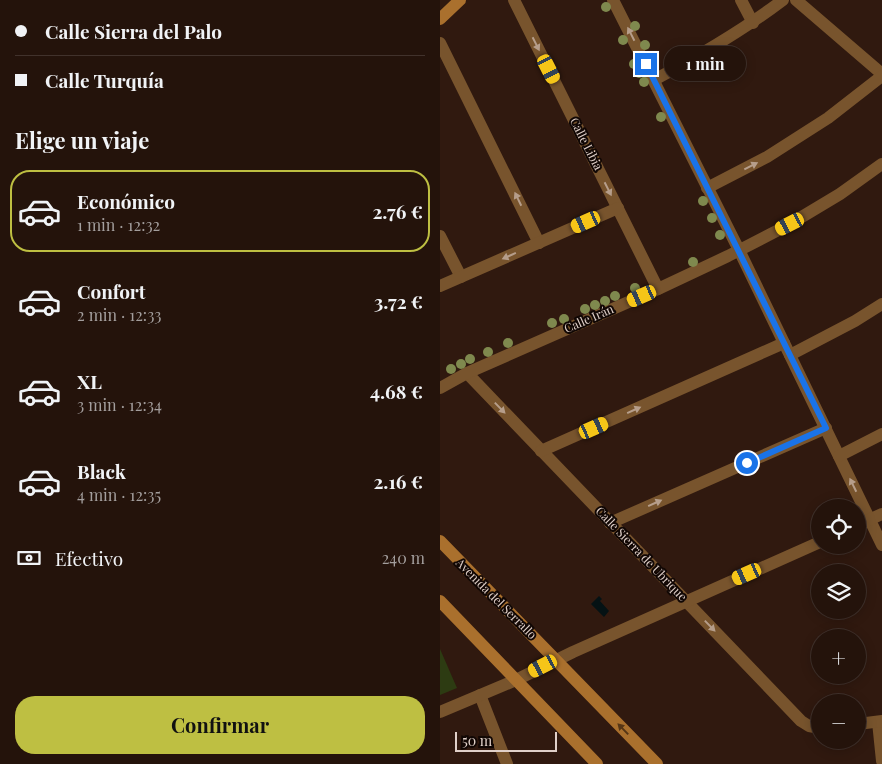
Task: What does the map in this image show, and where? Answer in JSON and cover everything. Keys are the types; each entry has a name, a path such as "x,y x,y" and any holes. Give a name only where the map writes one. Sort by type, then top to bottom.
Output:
{"street":[{"path":"440,19 460,0"},
{"name":"Calle Libia","path":"514,0 658,289"},
{"path":"613,0 739,250 882,545"},
{"path":"741,0 752,23"},
{"path":"654,80 706,52 752,23 783,0"},
{"path":"707,188 767,157 828,118 882,75 796,0"},
{"path":"440,43 539,243"},
{"name":"Calle Irán","path":"440,388 467,373 658,289 739,250 790,224 840,194 882,164"},
{"path":"440,286 618,208"},
{"path":"440,236 461,278"},
{"path":"541,451 855,321 882,304"},
{"name":"Calle Sierra de Ubrique","path":"467,373 801,721 811,726"},
{"path":"610,523 826,428"},
{"path":"839,456 882,434"},
{"path":"866,522 882,514"},
{"name":"Avenida del Serrallo","path":"440,541 657,764"},
{"path":"440,712 516,680 556,659 811,546"},
{"path":"440,601 597,764"},
{"path":"480,695 508,764"},
{"path":"866,723 880,721 882,761"}],"green space":[{"path":"440,649 457,688 440,695"}],"shaded area":[{"path":"599,596 602,599 600,601 609,611 604,617 591,604"}],"route":[{"path":"646,64 826,428 747,463"}]}
